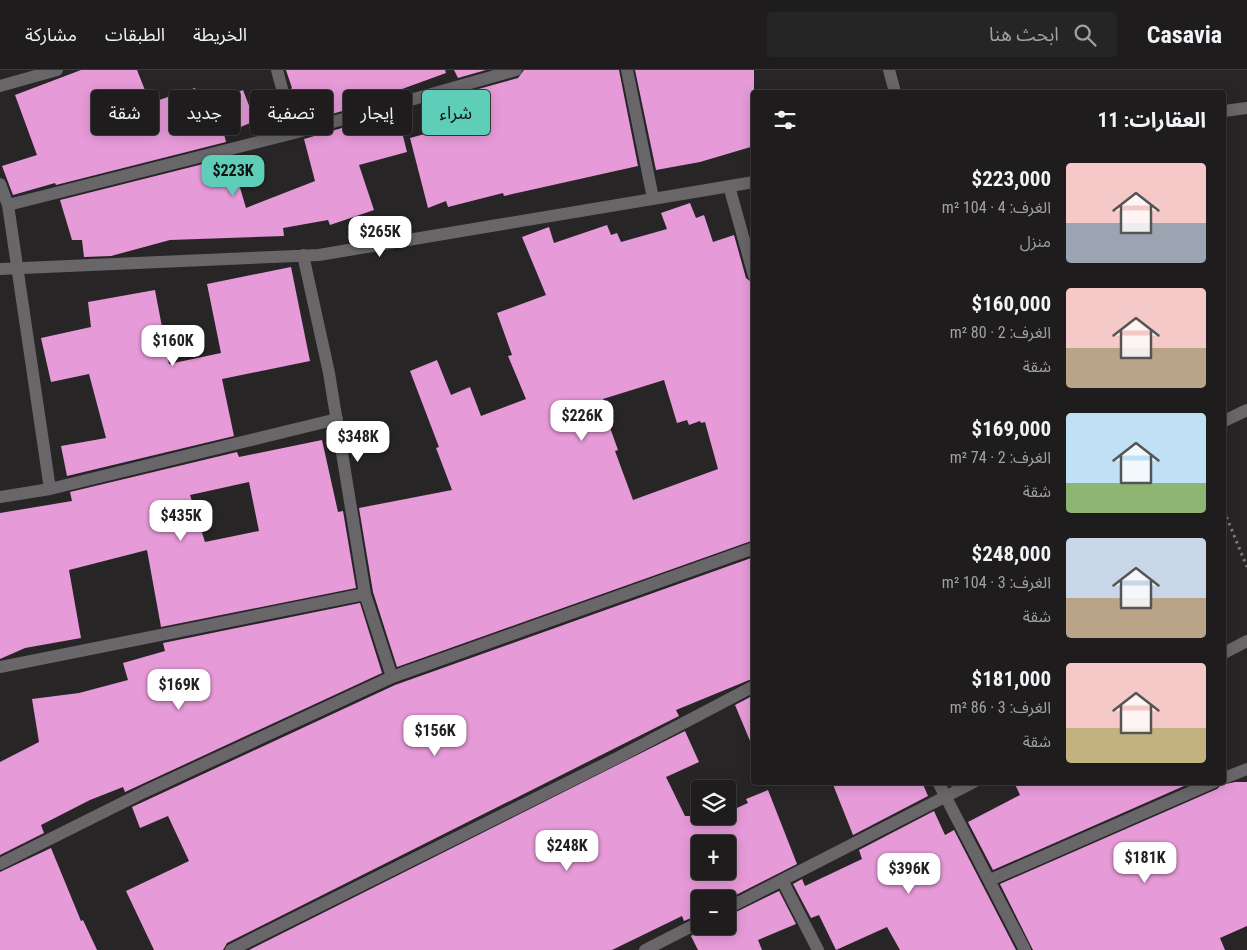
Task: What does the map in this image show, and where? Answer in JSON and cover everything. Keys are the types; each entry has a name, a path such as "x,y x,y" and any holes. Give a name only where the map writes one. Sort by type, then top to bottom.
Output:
{"street":[{"path":"0,86 57,70"},
{"path":"277,70 282,90"},
{"path":"333,122 516,70"},
{"path":"627,70 654,198"},
{"path":"889,70 894,90"},
{"path":"1226,111 1247,108"},
{"path":"8,205 286,135"},
{"path":"0,269 319,255 751,182"},
{"path":"0,184 8,205 50,489"},
{"path":"729,186 751,265"},
{"path":"302,255 329,373 365,594 392,677"},
{"path":"1226,420 1247,410"},
{"path":"0,498 50,489 337,419"},
{"path":"0,864 144,792 392,677 751,549"},
{"path":"0,667 365,594"},
{"path":"1226,652 1247,641"},
{"path":"231,950 617,758 751,688"},
{"path":"1226,777 1247,768"},
{"path":"940,785 1025,950"},
{"path":"736,904 968,785"},
{"path":"990,880 1207,785"},
{"path":"782,880 818,950"},
{"path":"645,950 691,927"}],"path":[{"path":"1226,516 1247,567"}],"building":[{"path":"81,70 137,70 145,90 91,90 91,135 159,135 159,100 169,97 169,135 224,135 226,142 56,185 55,183 13,195 2,166 37,155 15,95"},
{"path":"286,70 445,70 446,73 399,90 343,90 343,111 333,114 333,90 291,90"},
{"path":"454,70 486,70 458,78"},
{"path":"524,70 619,70 638,166 504,196 503,193 448,207 446,201 428,208 410,138 422,135 490,135 490,90 475,90 518,78"},
{"path":"635,70 754,70 754,90 751,90 751,147 700,162 656,170"},
{"path":"243,90 250,108 250,123 240,127 240,91"},
{"path":"343,128 343,135 403,135 407,152 359,165 374,210 330,225 328,220 283,228 284,236 170,240 111,256 84,257 82,240 72,240 60,200 231,157 246,208 315,181 304,139 318,135 333,135 333,131"},
{"path":"690,203 696,218 704,215 713,242 734,235 746,278 751,282 751,541 397,667 373,592 359,508 452,490 436,448 439,447 410,371 437,360 451,395 470,387 481,416 526,399 508,356 512,355 497,313 546,295 522,237 549,227 554,243 607,225 611,235 617,233 621,242 667,229 661,213","holes":["664,380 677,423 687,420 689,425 700,421 701,423 705,422 718,469 633,500 615,451 618,450 603,408 606,406 603,399"]},
{"path":"291,267 310,361 222,379 234,436 67,476 61,446 106,438 89,374 51,382 41,338 91,327 88,302 155,290 169,364 221,353 207,284"},
{"path":"322,440 338,512 343,511 356,588 161,627 147,550 69,570 81,638 25,648 0,659 0,513 72,501 70,492 237,452 239,457","holes":["249,482 259,531 205,542 190,495"]},
{"path":"751,558 751,679 676,710 679,716 227,943 223,950 154,950 126,891 189,861 168,816 140,828 132,807 395,685"},
{"path":"360,603 382,673 125,792 123,787 90,800 41,825 44,833 0,855 0,762 39,742 32,699 79,693 128,680 123,663 165,651 163,643"},
{"path":"751,697 751,743 735,705"},
{"path":"685,731 699,762 666,777 685,816 691,816 691,825 736,825 736,808 748,803 746,799 768,790 797,864 736,895 736,890 691,890 691,918 684,921 682,916 612,950 249,950"},
{"path":"1247,782 1247,926 1220,938 1225,950 1033,950 1000,884 1226,784"},
{"path":"833,785 923,785 928,796 853,835"},
{"path":"1015,785 1186,785 993,870 968,822 1020,795"},
{"path":"934,811 945,835 954,830 1016,950 900,950 887,927 836,950 819,915 811,918 793,884 802,879 805,886 862,859 859,850"},
{"path":"51,848 81,921 83,920 97,950 0,950 0,872"},
{"path":"779,891 796,924 758,940 762,950 698,950 691,936 693,935 736,935 736,912"}]}
